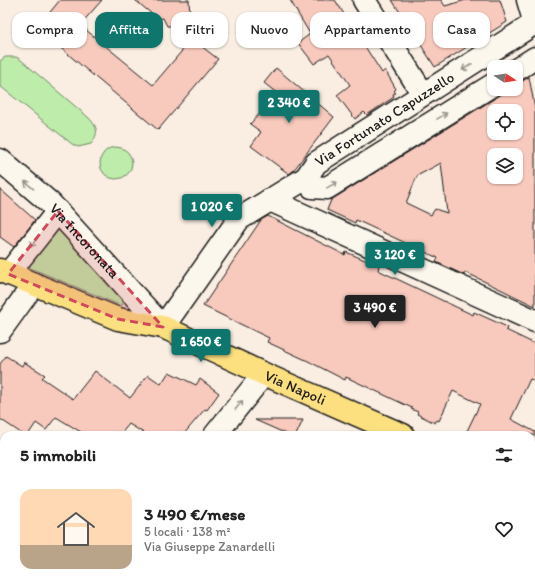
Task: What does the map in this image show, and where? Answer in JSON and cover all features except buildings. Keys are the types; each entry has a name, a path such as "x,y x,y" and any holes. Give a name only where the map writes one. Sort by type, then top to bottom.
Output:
{"main road":[{"name":"Via Napoli","path":"4,272 118,319 163,327 264,374 394,431"}],"street":[{"path":"364,0 423,94"},
{"path":"528,0 535,24"},
{"name":"Via Fortunato Capuzzello","path":"487,88 327,188 312,187 306,178 316,163 535,24"},
{"path":"523,66 535,58"},
{"name":"Via Incoronata","path":"0,160 58,211 163,327"},
{"path":"163,327 239,219 306,178"},
{"path":"270,200 535,321"},
{"path":"4,272 58,211"},
{"path":"4,322 34,284"},
{"path":"218,431 264,374"}],"highlighted area":[{"path":"58,211 163,327 118,319 8,274"}],"green space":[{"path":"5,57 16,57 21,60 89,118 96,128 96,134 91,144 78,147 72,144 0,86 0,61"},
{"path":"116,147 125,150 129,154 132,163 129,172 125,176 116,179 107,176 103,172 100,163 103,154 107,150"},
{"path":"56,229 59,230 122,299 122,306 28,267 27,265"}]}
